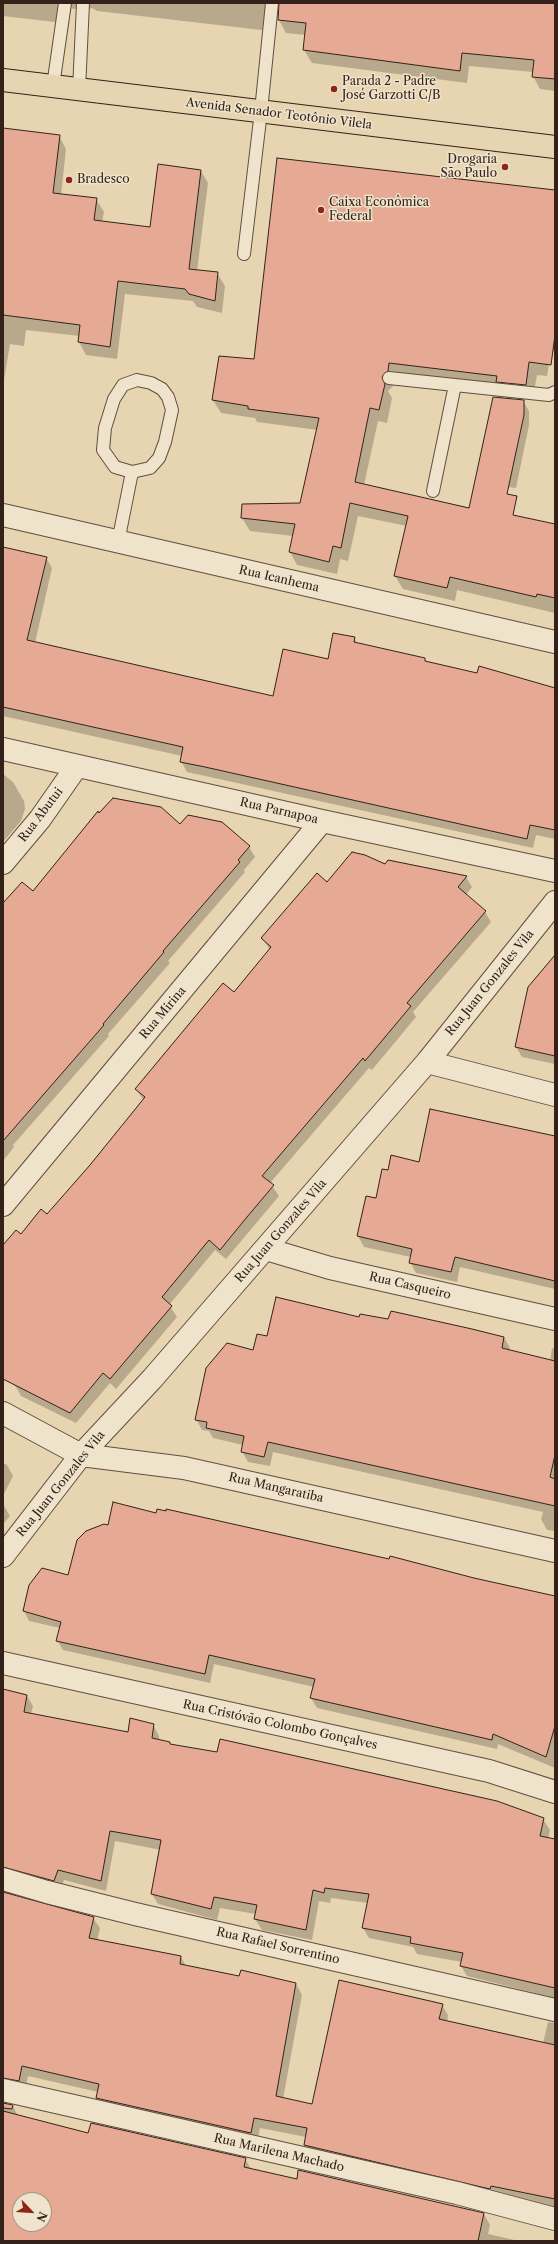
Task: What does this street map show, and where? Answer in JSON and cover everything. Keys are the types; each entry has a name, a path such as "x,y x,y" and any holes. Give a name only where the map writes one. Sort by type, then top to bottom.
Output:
{"main road":[{"name":"Avenida Senador Teotônio Vilela","path":"3,80 555,147"}],"street":[{"name":"Rua Icanhema","path":"3,515 555,642"},
{"name":"Rua Parnapoa","path":"3,749 322,821 555,871"},
{"name":"Rua Abutui","path":"3,863 40,819 77,766"},
{"name":"Rua Mirina","path":"3,1205 322,821"},
{"name":"Rua Juan Gonzales Vila","path":"3,1556 81,1455 152,1379 427,1062 555,902"},
{"path":"427,1062 555,1095"},
{"name":"Rua Casqueiro","path":"266,1249 330,1268 555,1319"},
{"name":"Rua Mangaratiba","path":"3,1413 81,1455 184,1468 555,1551"},
{"name":"Rua Cristóvão Colombo Gonçalves","path":"3,1663 489,1771 555,1792"},
{"name":"Rua Rafael Sorrentino","path":"3,1879 47,1892 135,1914 555,2010"},
{"name":"Rua Marilena Machado","path":"3,2090 457,2193 555,2218"}],"lane":[{"path":"53,86 65,3"},
{"path":"79,90 83,3"},
{"path":"244,254 262,112 272,3"},
{"path":"389,378 549,395 555,392"},
{"path":"137,380 151,383 162,389 168,397 172,410 165,442 159,458 150,468 132,472 115,466 102,450 105,428 114,400 123,385 137,380"},
{"path":"433,491 455,385"},
{"path":"118,542 132,472"}],"building":[{"path":"279,3 555,3 555,79 532,77 534,60 462,53 460,71 303,50 306,23 278,20"},
{"path":"3,128 60,135 53,193 97,198 94,220 150,227 158,164 201,170 189,269 218,272 215,301 189,294 185,289 118,281 110,347 78,342 80,325 3,315"},
{"path":"277,158 555,190 555,335 551,365 529,362 526,385 496,382 497,376 389,363 388,371 382,377 385,384 379,410 370,408 355,482 469,508 493,397 524,400 524,415 507,494 517,496 513,515 555,524 555,598 537,594 536,597 450,577 447,588 394,576 408,516 350,503 341,548 333,546 329,562 289,552 295,524 241,518 242,504 300,503 319,418 248,409 248,406 212,400 219,356 254,359"},
{"path":"3,547 47,557 27,640 273,696 283,649 328,659 333,633 355,637 354,642 425,658 425,661 477,673 479,666 555,688 555,830 530,825 527,839 180,762 183,747 3,707"},
{"path":"113,798 161,807 180,824 188,815 222,822 250,846 238,860 240,862 163,951 164,952 103,1024 104,1025 3,1141 3,903 22,882 33,891 98,811 99,813"},
{"path":"352,852 365,855 385,864 388,860 467,876 458,887 486,911 407,1003 411,1006 365,1061 363,1058 262,1176 274,1185 220,1250 209,1240 162,1297 172,1306 110,1379 103,1373 70,1413 3,1379 3,1245 16,1230 21,1234 41,1209 47,1214 90,1165 145,1097 135,1089 223,983 234,992 271,947 261,938 317,873 327,882"},
{"path":"555,955 555,1056 515,1047 528,987"},
{"path":"430,1109 555,1136 555,1281 455,1257 451,1272 409,1263 412,1249 357,1236 366,1196 376,1198 382,1169 388,1170 391,1155 419,1162"},
{"path":"276,1297 359,1317 360,1314 388,1319 391,1311 472,1329 504,1337 502,1348 555,1361 555,1455 550,1477 555,1479 555,1506 268,1442 264,1457 241,1452 244,1436 206,1428 207,1422 195,1420 206,1368 227,1343 253,1350 257,1334 267,1336"},
{"path":"113,1502 156,1513 157,1509 166,1511 166,1509 389,1559 390,1556 474,1578 555,1596 555,1726 546,1757 493,1734 492,1740 310,1698 315,1679 209,1655 205,1674 56,1641 61,1622 23,1611 29,1585 42,1568 68,1575 77,1540 86,1531 104,1524 108,1525"},
{"path":"3,1689 27,1695 24,1712 128,1732 130,1718 154,1724 152,1738 170,1742 170,1744 217,1752 220,1739 497,1801 544,1818 540,1836 555,1839 555,1988 460,1966 463,1953 410,1943 411,1937 362,1928 369,1894 325,1888 324,1893 313,1890 306,1930 254,1919 257,1905 214,1897 211,1909 151,1894 161,1840 110,1831 101,1881 58,1870 54,1881 3,1867"},
{"path":"3,1892 94,1917 89,1938 181,1956 180,1964 239,1976 241,1970 296,1983 276,2096 312,2104 339,1980 443,2004 439,2019 555,2045 555,2199 491,2186 490,2189 304,2145 307,2128 254,2118 251,2133 96,2098 99,2084 22,2066 19,2081 3,2078"},
{"path":"3,2103 13,2105 12,2109 3,2108"},
{"path":"3,2111 88,2133 91,2123 246,2158 244,2167 297,2179 298,2170 484,2213 478,2241 3,2241"}],"place":[{"name":"Parada 2 - Padre José Garzotti C/B","path":"334,89"},
{"name":"Drogaria São Paulo","path":"505,167"},
{"name":"Bradesco","path":"69,180"},
{"name":"Caixa Econômica Federal","path":"321,210"}]}
